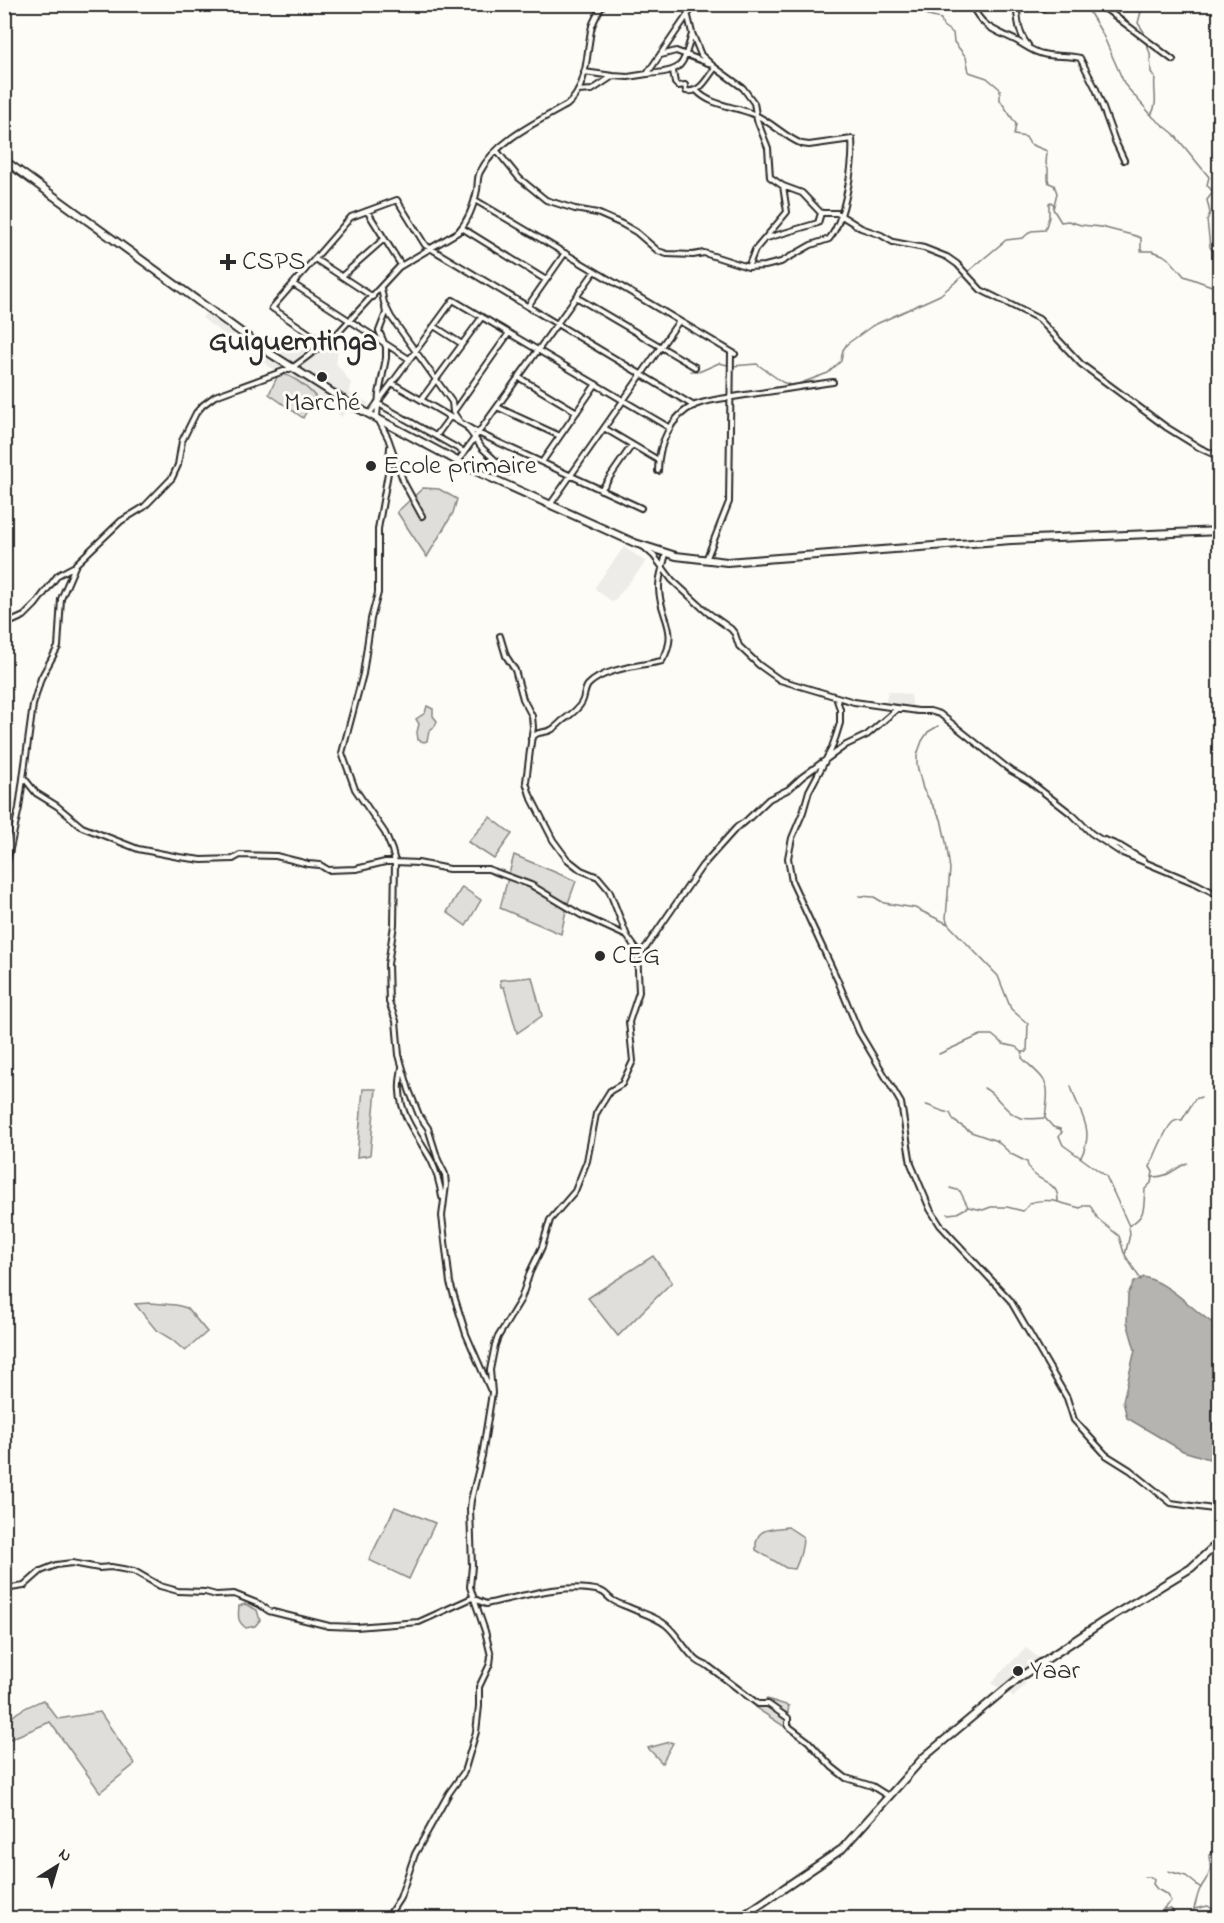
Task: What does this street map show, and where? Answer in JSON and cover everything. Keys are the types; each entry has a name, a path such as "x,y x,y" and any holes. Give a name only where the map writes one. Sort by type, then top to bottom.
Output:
{"street":[{"path":"4,625 24,616 58,575 76,564 121,521 144,507 172,478 178,465 182,441 195,413 203,405 215,396 292,368 325,344 350,321 401,266 452,237 462,228 475,200 479,173 497,151 515,136 567,105 578,91 592,28 603,4"},
{"path":"685,4 692,33 701,55 748,93 754,103 758,124 768,148 769,175 783,186 802,193 821,213"},
{"path":"647,74 695,4"},
{"path":"971,4 980,20 992,30 1032,50 1050,56 1080,58 1096,89 1124,160"},
{"path":"1016,4 1020,35 1032,50"},
{"path":"1085,4 1107,10 1173,60"},
{"path":"584,72 628,77 673,71 680,65 686,54 692,33"},
{"path":"661,55 676,51 710,64"},
{"path":"697,91 715,68"},
{"path":"497,151 519,178 546,200 597,213 622,224 662,252 693,255 704,253 748,267 765,266 781,262 829,238 834,231 848,189 852,138 809,145 802,144 757,115 709,101 697,91 687,92 685,85 676,85 673,71"},
{"path":"578,91 592,90 613,76"},
{"path":"4,160 292,368 458,461 550,506 666,553 727,562 1011,540 1220,531"},
{"path":"748,267 755,250 786,212 783,186"},
{"path":"325,344 272,308 351,217 397,200 425,245 694,406"},
{"path":"475,200 733,353 729,502 706,560"},
{"path":"367,211 401,266"},
{"path":"821,213 840,214 861,228 893,242 924,248 947,257 957,264 981,290 1039,319 1081,364 1166,427 1200,448 1220,457"},
{"path":"766,238 818,223 821,213"},
{"path":"462,228 546,280"},
{"path":"342,276 384,239"},
{"path":"528,306 565,253"},
{"path":"315,259 373,297"},
{"path":"458,461 595,271"},
{"path":"293,284 410,359"},
{"path":"381,288 386,313 379,332 386,347 386,358 377,403 377,417 404,483 422,516"},
{"path":"576,297 694,367"},
{"path":"370,413 453,300 670,428"},
{"path":"384,303 391,317 452,402 453,412 463,425"},
{"path":"421,400 482,317"},
{"path":"550,506 679,321"},
{"path":"434,326 462,344"},
{"path":"436,436 509,333"},
{"path":"518,377 577,412"},
{"path":"658,471 660,450 670,428 683,413 694,406 833,382"},
{"path":"392,383 476,435 542,462 641,508"},
{"path":"542,462 596,384"},
{"path":"377,403 464,452"},
{"path":"497,407 560,436"},
{"path":"604,428 658,460"},
{"path":"476,435 495,461 508,472"},
{"path":"601,490 632,445"},
{"path":"390,447 378,529 378,593 371,619 363,674 342,753 355,789 385,833 392,850 394,925 387,979 389,1002 396,1021 402,1065 412,1097 419,1115 428,1128 445,1174 443,1226 450,1283 478,1365 492,1393"},
{"path":"644,546 672,580 707,612 731,629 739,646 759,665 780,680 854,702 940,714 1010,770 1029,781 1098,838 1120,852 1220,896"},
{"path":"531,739 539,731 552,730 572,713 581,704 586,687 591,682 616,669 662,661 670,643 670,634 660,602 659,585 666,553"},
{"path":"4,876 19,808 33,705 41,678 58,647 61,599 76,564"},
{"path":"387,1918 400,1898 415,1854 449,1792 464,1772 476,1732 479,1687 490,1664 491,1656 485,1630 470,1587 471,1500 482,1456 492,1393 490,1370 498,1337 521,1299 550,1220 575,1191 587,1161 596,1114 610,1091 622,1084 632,1066 632,1033 629,1022 639,992 637,950 627,936 609,890 598,877 581,870 567,859 543,823 526,782 532,716 515,670 506,656 500,636"},
{"path":"836,697 840,709 840,723 831,750 809,790 792,838 788,858 792,882 859,1032 901,1103 911,1164 930,1209 940,1225 1010,1300 1066,1398 1074,1420 1106,1455 1130,1470 1170,1503 1220,1510"},
{"path":"637,956 646,947 702,866 737,826 746,821 769,799 789,789 801,777 846,745 867,735 898,708"},
{"path":"23,777 36,793 82,826 149,851 179,858 219,860 233,859 240,855 276,856 320,865 328,870 361,868 385,862 418,863 449,869 488,869 531,885 581,915 627,936"},
{"path":"402,1065 400,1091 402,1103 412,1129 432,1161 443,1201"},
{"path":"740,1918 842,1849 924,1757 1020,1677 1191,1568 1220,1541"},
{"path":"4,1589 24,1586 41,1571 56,1565 72,1563 99,1568 111,1567 134,1571 160,1586 178,1591 205,1592 216,1595 234,1594 260,1604 269,1611 329,1626 356,1628 419,1622 472,1598 486,1604 522,1595 572,1589 604,1593 613,1600 650,1615 665,1624 701,1664 708,1666 758,1704 768,1704 788,1718 788,1726 808,1741 832,1767 846,1778 872,1786 889,1797"}],"shaded area":[{"path":"209,308 238,329 230,339 202,318"},
{"path":"271,336 294,353 304,347 313,353 329,341 338,349 336,363 351,383 350,393 369,403 364,411 350,404 342,417 307,388 255,357"},
{"path":"279,373 289,376 315,396 303,418 269,394"},
{"path":"423,488 439,489 457,499 453,513 427,557 397,512"},
{"path":"624,547 646,562 613,602 595,587"},
{"path":"888,691 911,695 913,710 885,706"},
{"path":"427,706 433,709 433,716 437,721 429,731 427,741 424,742 418,740 419,724 416,719 425,713"},
{"path":"490,817 512,834 494,859 468,842"},
{"path":"514,855 576,881 567,906 561,934 500,908"},
{"path":"462,887 481,900 466,926 447,912"},
{"path":"532,977 542,1016 517,1033 500,980"},
{"path":"363,1089 376,1089 370,1155 357,1157"},
{"path":"653,1256 672,1282 618,1336 588,1298"},
{"path":"1144,1277 1174,1292 1219,1327 1219,1462 1183,1451 1127,1418 1123,1401 1135,1350 1127,1322 1128,1294 1134,1282"},
{"path":"150,1303 187,1308 207,1332 185,1351 156,1330 135,1304"},
{"path":"395,1507 435,1523 409,1579 369,1560"},
{"path":"788,1527 803,1537 801,1553 795,1569 786,1568 756,1550 756,1542 761,1533 770,1529"},
{"path":"245,1604 257,1610 260,1620 255,1626 246,1628 240,1621 239,1606"},
{"path":"1026,1648 1044,1662 1021,1678 1026,1683 1013,1698 1011,1694 992,1684 998,1675"},
{"path":"767,1699 789,1706 785,1727 756,1708"},
{"path":"43,1700 58,1719 100,1712 135,1764 100,1792 50,1722 10,1739 8,1724 11,1718"},
{"path":"673,1743 662,1763 648,1748"}],"waterway":[{"path":"925,4 924,11 928,16 941,19 943,26 953,33 954,42 966,57 969,72 987,78 1000,89 1000,100 1016,124 1014,135 1026,137 1030,144 1047,151 1048,179 1049,183 1054,185 1057,193 1053,209 1061,222 1068,221 1101,227 1141,238 1141,251 1152,251 1163,255 1184,276 1220,289"},
{"path":"1143,4 1138,23 1144,36"},
{"path":"1085,5 1102,33 1125,85 1154,118 1173,133 1209,177 1207,185 1213,192 1207,200 1210,213 1207,220 1210,247 1220,261"},
{"path":"1145,41 1150,53 1151,72 1155,78 1155,101 1151,115"},
{"path":"691,371 701,371 719,363 732,366 757,364 782,382 793,386 828,373 841,361 847,344 872,326 940,295 1006,240 1023,238 1031,231 1045,230 1049,217 1049,203 1053,204"},
{"path":"938,726 928,732 922,741 917,755 917,765 923,789 941,819 946,842 950,869 946,918 948,924 998,976 1011,1009 1028,1024 1027,1052 1023,1052 1022,1058 1046,1083 1045,1118 1053,1127 1060,1129 1062,1132 1059,1136 1063,1145 1106,1176 1129,1226 1130,1234 1125,1255 1141,1280"},
{"path":"859,896 874,897 884,903 915,908 948,924"},
{"path":"939,1054 981,1035 992,1035 1003,1044 1016,1047 1022,1052"},
{"path":"1071,1086 1087,1129 1087,1138 1081,1157"},
{"path":"984,1088 1016,1116 1027,1119 1045,1118"},
{"path":"1130,1225 1142,1214 1145,1189 1151,1183 1153,1172 1150,1167 1167,1130 1174,1121 1182,1120 1195,1099 1201,1097"},
{"path":"926,1105 950,1113 954,1121 971,1132 997,1141 1011,1154 1027,1162 1032,1173 1055,1189 1058,1202 1080,1208 1090,1205 1098,1219 1119,1236 1124,1253"},
{"path":"1153,1177 1168,1174 1187,1163"},
{"path":"950,1188 960,1191 968,1207"},
{"path":"948,1214 957,1213 968,1207 983,1210 991,1207 1007,1207 1023,1211 1033,1202 1058,1202"},
{"path":"1214,1804 1220,1808"},
{"path":"1191,1918 1199,1892 1210,1871 1209,1857 1213,1851 1220,1851"},
{"path":"1168,1871 1186,1876 1201,1888"},
{"path":"1144,1877 1151,1877 1157,1889 1166,1894 1171,1901 1163,1909 1171,1909 1178,1918"},
{"path":"1194,1909 1208,1906 1214,1910 1220,1905"}],"place":[{"name":"CSPS","path":"228,262"},
{"name":"Marché","path":"322,377"},
{"name":"Ecole primaire","path":"371,466"},
{"name":"CEG","path":"600,956"},
{"name":"Yaar","path":"1018,1671"}],"district":[{"name":"Guiguemtinga","path":"293,343"}]}
